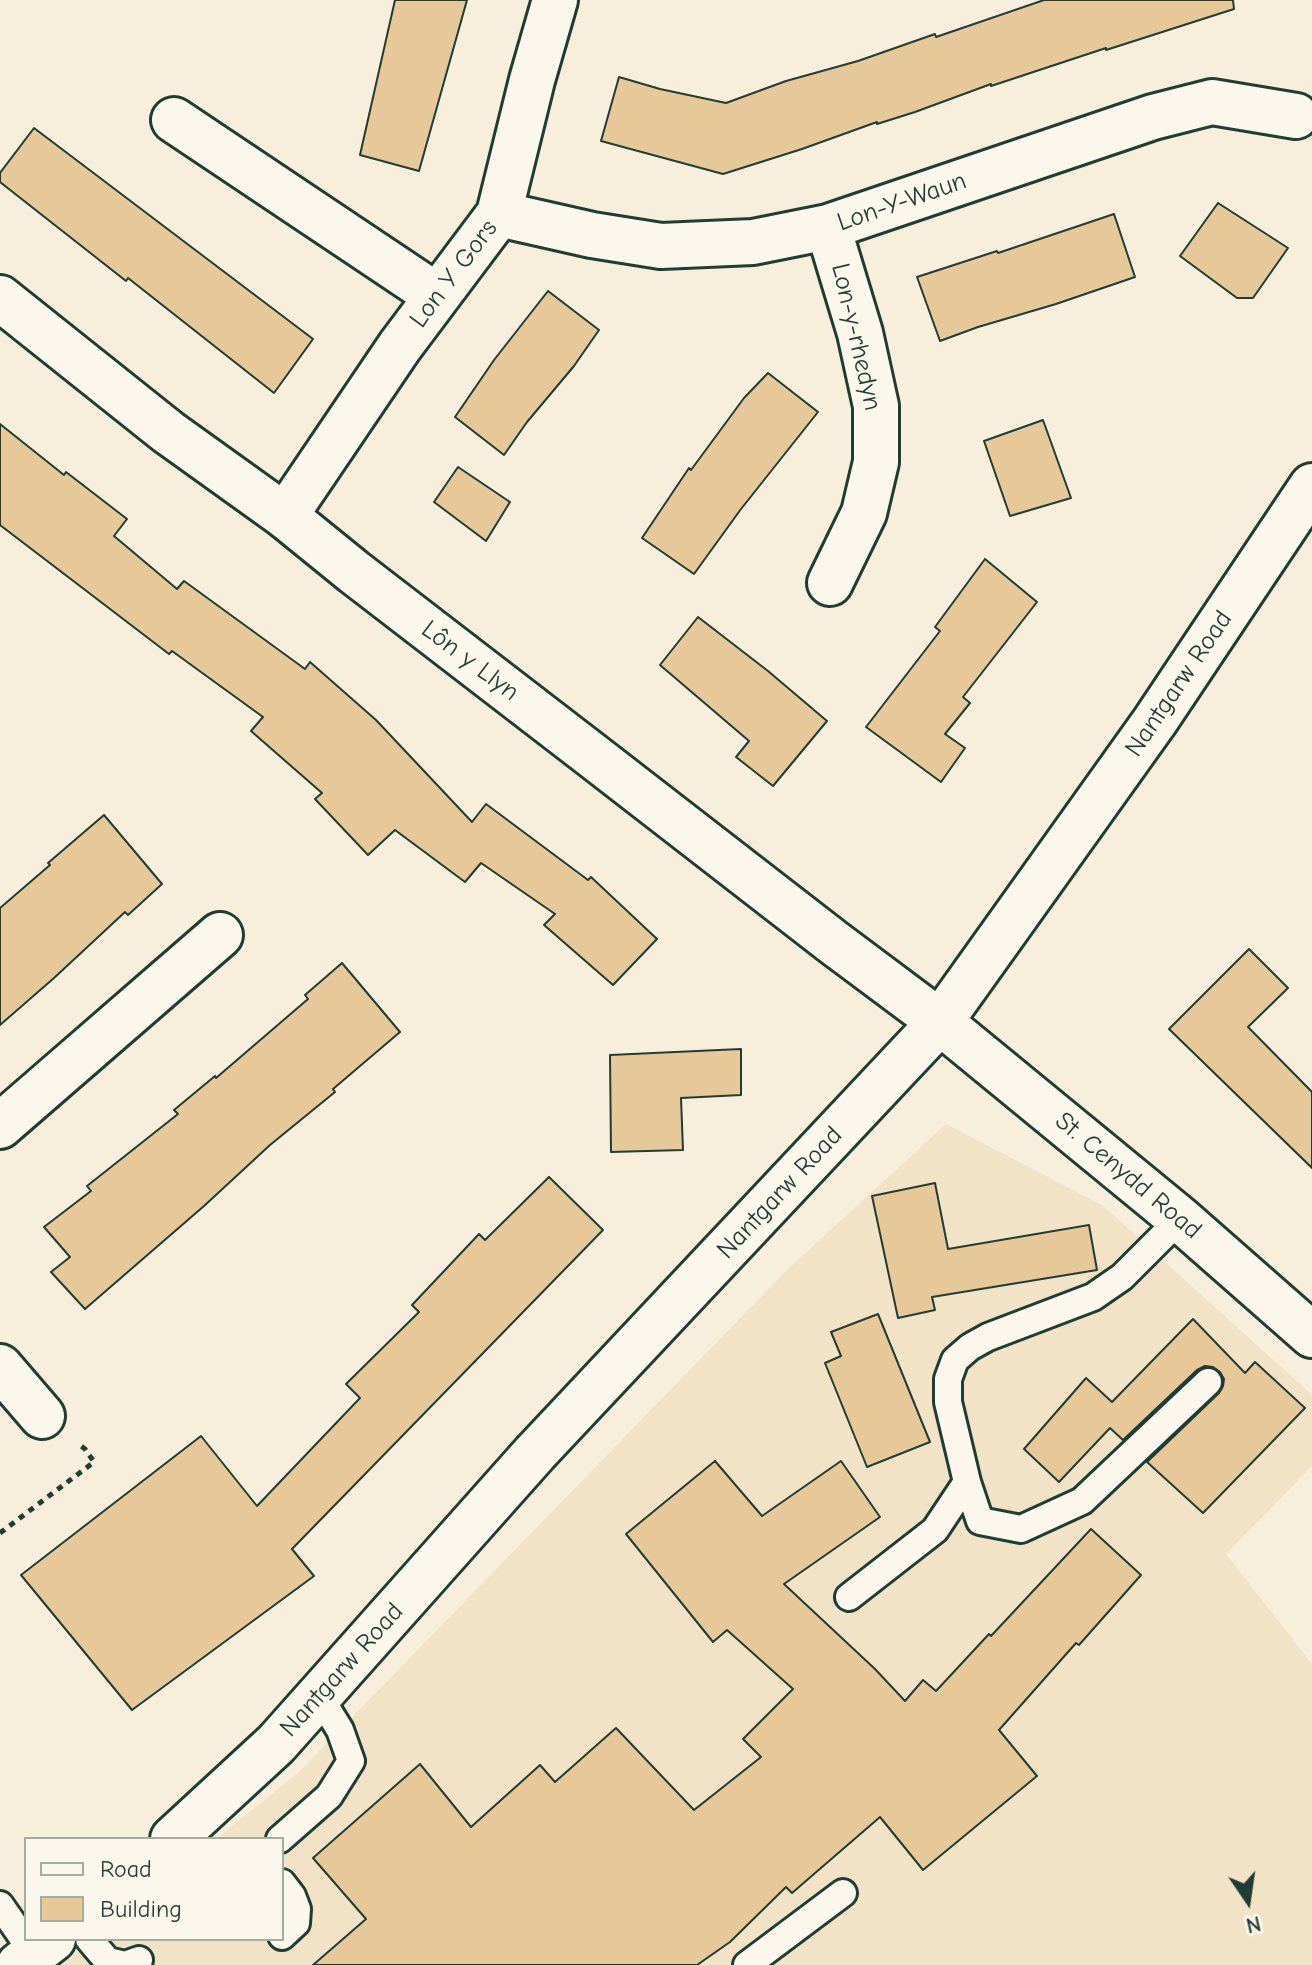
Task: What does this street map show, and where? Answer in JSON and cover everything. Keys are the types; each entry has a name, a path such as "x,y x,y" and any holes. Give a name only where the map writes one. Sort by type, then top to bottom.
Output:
{"street":[{"name":"Lon Y Gors","path":"285,516 400,346 499,214 555,0"},
{"name":"Lon-Y-Waun","path":"499,214 592,235 661,246 753,242 828,227 1153,117 1212,102 1296,116"},
{"path":"174,120 437,296"},
{"name":"Lon-y-rhedyn","path":"828,227 860,333 876,406 876,462 864,513 830,583"},
{"name":"Lôn y Llyn","path":"0,298 168,432 285,516 940,1022"},
{"name":"Nantgarw Road","path":"175,1837 276,1744 535,1453 940,1022 1155,721 1312,486"},
{"path":"0,1126 220,935"},
{"name":"St. Cenydd Road","path":"940,1022 1180,1219 1312,1335"},
{"path":"0,1367 42,1416"}],"lane":[{"path":"1180,1219 1122,1277 1093,1297 988,1337 955,1360 948,1379 948,1402 967,1482 980,1521 1021,1529 1082,1501 1208,1382"},
{"path":"849,1597 935,1530 967,1482"},
{"path":"282,1837 329,1796 351,1761 340,1730 319,1696"},
{"path":"284,1886 297,1909 296,1923 284,1934"},
{"path":"747,1965 843,1893"},
{"path":"0,1905 24,1938"},
{"path":"91,1941 109,1963 125,1965 139,1960"}],"path":[{"path":"0,1533 94,1462 85,1449 42,1416"}],"shaded area":[{"path":"946,1124 1102,1205 1312,1395 1312,1466 1226,1554 1312,1664 1312,1965 61,1965 91,1941 284,1941 284,1837 218,1837 299,1772 787,1270"}],"building":[{"path":"395,0 467,0 419,171 360,155"},
{"path":"1044,0 1233,0 1234,9 991,84 723,174 601,141 619,77 726,103 786,81 858,61 935,34 936,37"},
{"path":"34,128 313,339 274,393 0,182 0,173"},
{"path":"1218,203 1288,248 1253,298 1237,298 1180,256"},
{"path":"1114,214 1135,277 940,341 917,277"},
{"path":"548,291 599,330 504,455 455,417 494,360"},
{"path":"768,373 818,412 694,574 642,538 689,468 691,470 744,398"},
{"path":"1043,420 1071,498 1010,516 984,441"},
{"path":"0,424 64,475 66,472 127,519 114,536 177,589 184,581 305,669 310,662 376,720 472,822 486,804 588,880 591,877 657,939 613,985 544,925 555,914 481,863 465,882 395,830 368,855 315,799 322,793 251,731 263,717 172,651 169,654 0,525"},
{"path":"458,467 510,502 486,541 434,502"},
{"path":"985,559 1037,602 963,697 970,703 945,734 965,748 941,782 866,727 940,631 935,627"},
{"path":"698,617 827,721 773,786 736,757 749,741 660,665"},
{"path":"104,815 162,884 128,915 125,912 0,1025 0,908"},
{"path":"1249,949 1288,988 1248,1027 1312,1092 1312,1168 1169,1029"},
{"path":"342,963 400,1032 85,1309 51,1272 70,1257 44,1227 91,1191 87,1186 178,1114 174,1110 308,999 305,995"},
{"path":"741,1049 741,1095 681,1098 683,1150 611,1152 610,1055"},
{"path":"549,1177 603,1230 292,1549 314,1576 132,1710 21,1575 201,1436 257,1506 360,1398 346,1384 419,1312 412,1305 479,1234 485,1240"},
{"path":"935,1183 948,1249 1089,1225 1097,1270 932,1297 935,1310 898,1318 872,1196"},
{"path":"878,1314 930,1442 867,1467 825,1363 841,1356 831,1332"},
{"path":"1193,1319 1245,1373 1255,1362 1305,1408 1203,1513 1147,1462 1219,1393 1224,1379 1213,1367 1205,1366 1197,1370 1123,1440 1110,1428 1059,1482 1024,1449 1086,1378 1112,1402"},
{"path":"715,1461 762,1516 841,1461 880,1517 784,1584 905,1701 923,1680 936,1691 1091,1529 1141,1575 999,1730 1037,1776 923,1870 880,1817 792,1893 786,1887 730,1942 697,1965 313,1965 366,1919 313,1858 420,1764 471,1827 540,1765 555,1782 616,1728 694,1810 761,1757 743,1739 793,1689 727,1630 713,1642 626,1534"}]}
